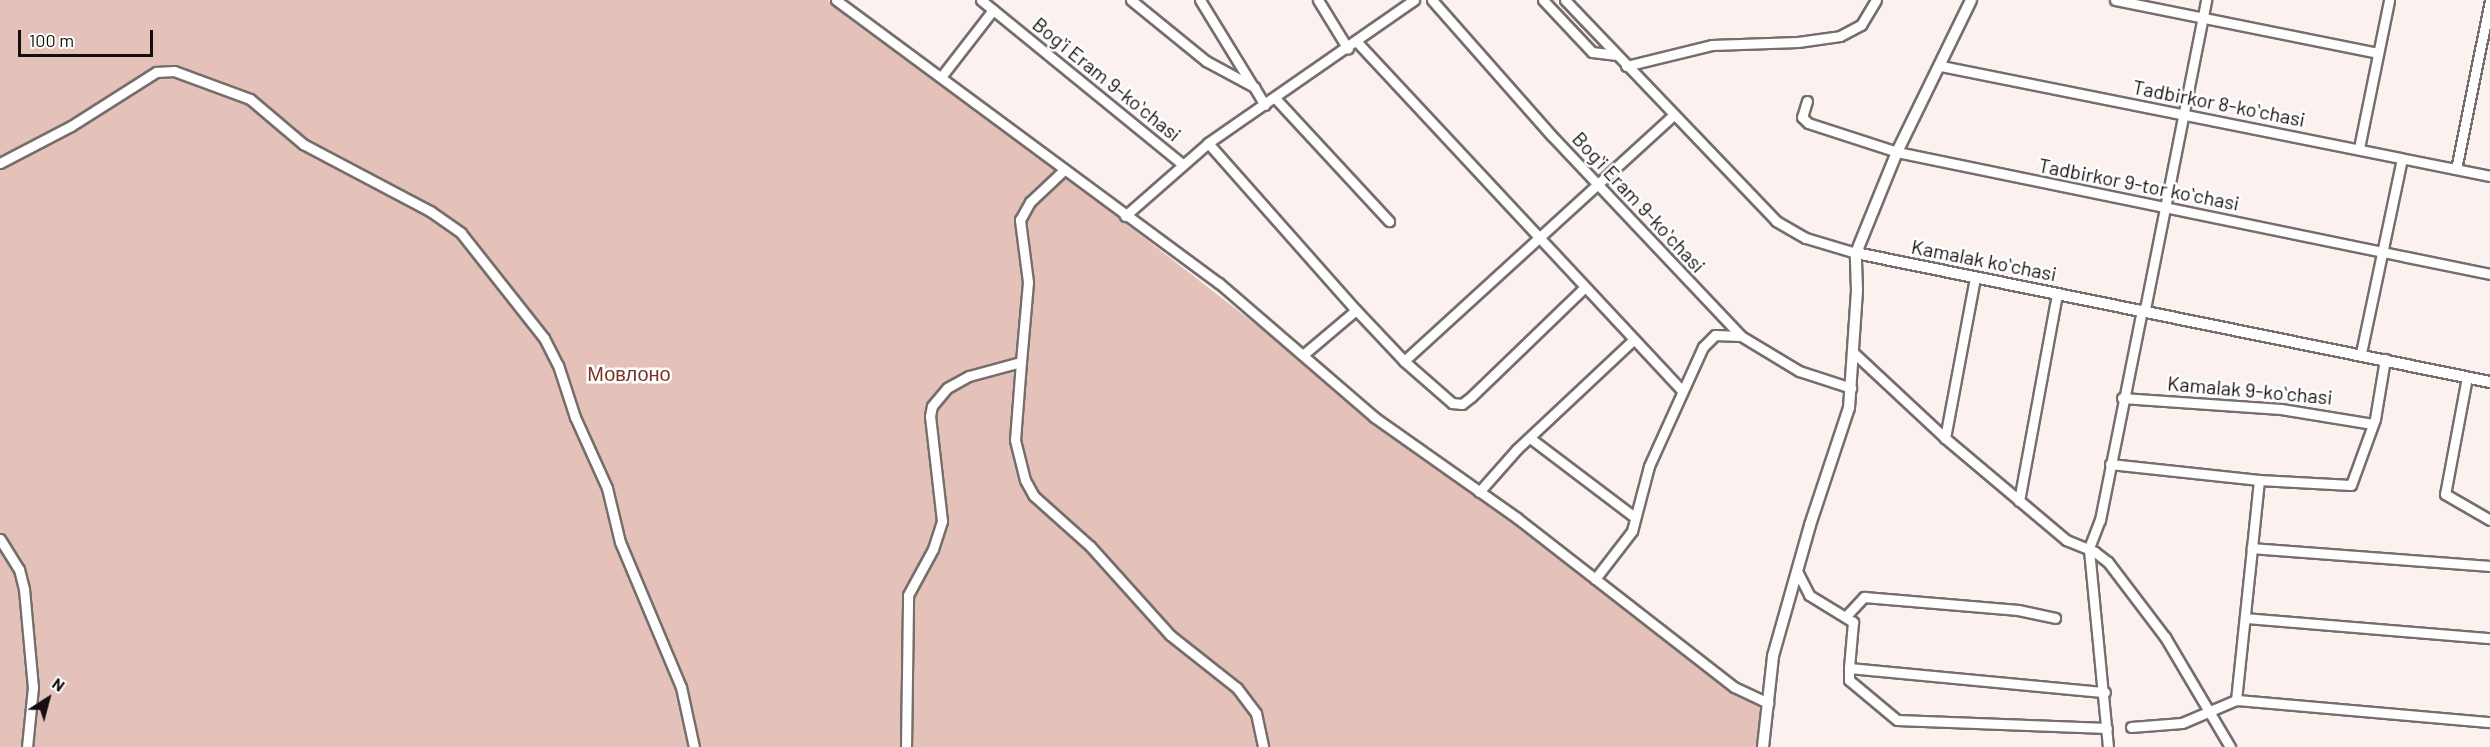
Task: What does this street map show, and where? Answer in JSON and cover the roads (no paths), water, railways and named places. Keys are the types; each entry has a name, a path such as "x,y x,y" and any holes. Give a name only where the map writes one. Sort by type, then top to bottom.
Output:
{"street":[{"path":"836,0 1125,216 1219,283 1304,354 1374,417 1479,492 1734,687 1769,703"},
{"name":"Bogʻi Eram 9-koʻchasi","path":"981,0 1181,163"},
{"path":"1131,0 1206,61 1254,87"},
{"path":"1200,0 1265,105"},
{"path":"1318,0 1348,49"},
{"name":"Bogʻi Eram 9-koʻchasi","path":"1125,216 1181,163 1348,49 1414,0"},
{"name":"Bogʻi Eram 9-koʻchasi","path":"1432,0 1595,182 1742,336 1799,371 1851,388"},
{"path":"1543,0 1592,52 1615,55"},
{"name":"Kamalak koʻchasi","path":"1565,0 1615,55 1776,221 1806,238 1856,253 2361,353 2490,382"},
{"path":"1626,66 1712,45 1798,42 1840,36 1861,25 1876,0"},
{"path":"1763,747 1773,656 1796,569 1849,408 1854,353 1856,253 1898,152 1971,0"},
{"path":"2115,0 2378,53"},
{"path":"2108,747 2105,692 2089,548 2100,520 2122,398 2166,207 2206,0"},
{"path":"2359,148 2390,0"},
{"path":"2456,169 2490,0"},
{"path":"941,77 993,10"},
{"path":"1357,42 1537,238 1681,390"},
{"name":"Tadbirkor 8-koʻchasi","path":"1941,66 2490,176"},
{"path":"0,163 71,126 156,72 174,71 250,99 303,144 430,211 461,233 544,338 558,365 575,417 607,488 620,542 681,687 694,747"},
{"path":"1275,98 1389,220"},
{"name":"Tadbirkor 9-tor koʻchasi","path":"1807,101 1802,117 1808,123 1898,152 2490,274"},
{"path":"1404,361 1595,182 1674,115"},
{"path":"1208,143 1356,310 1404,361 1446,400 1462,404 1584,288"},
{"path":"2361,353 2402,159"},
{"path":"1064,170 1030,202 1020,220 1028,282 1015,440 1024,480 1034,496 1090,546 1170,635 1247,700 1256,713 1263,747"},
{"path":"1946,438 1975,278"},
{"path":"2019,501 2056,293"},
{"path":"1304,354 1356,310"},
{"path":"1595,579 1628,538 1649,466 1681,390 1709,339 1723,333 1742,336"},
{"path":"1479,492 1530,438 1633,340"},
{"path":"1854,353 1946,438 2066,540 2089,548 2108,562 2152,620 2230,747"},
{"path":"2110,464 2259,480 2351,485 2373,424 2385,359"},
{"path":"906,747 908,595 933,549 942,521 930,417 932,406 947,388 969,376 1021,362"},
{"path":"2467,377 2445,494 2490,520"},
{"name":"Kamalak 9-koʻchasi","path":"2122,398 2281,409 2373,424"},
{"path":"1530,438 1634,516"},
{"path":"2236,700 2259,480"},
{"path":"0,538 19,569 24,589 32,662 27,747"},
{"path":"2252,548 2490,566"},
{"path":"1796,569 1809,595 1847,615 1853,627 1849,680 1897,720 2107,728"},
{"path":"1847,615 1864,597 2018,610 2055,618"},
{"path":"2245,618 2490,639"},
{"path":"1849,668 2105,692"},
{"path":"2131,727 2182,723 2236,700 2490,722"}],"park label":[{"name":"Мовлоно","path":"629,373"}]}
